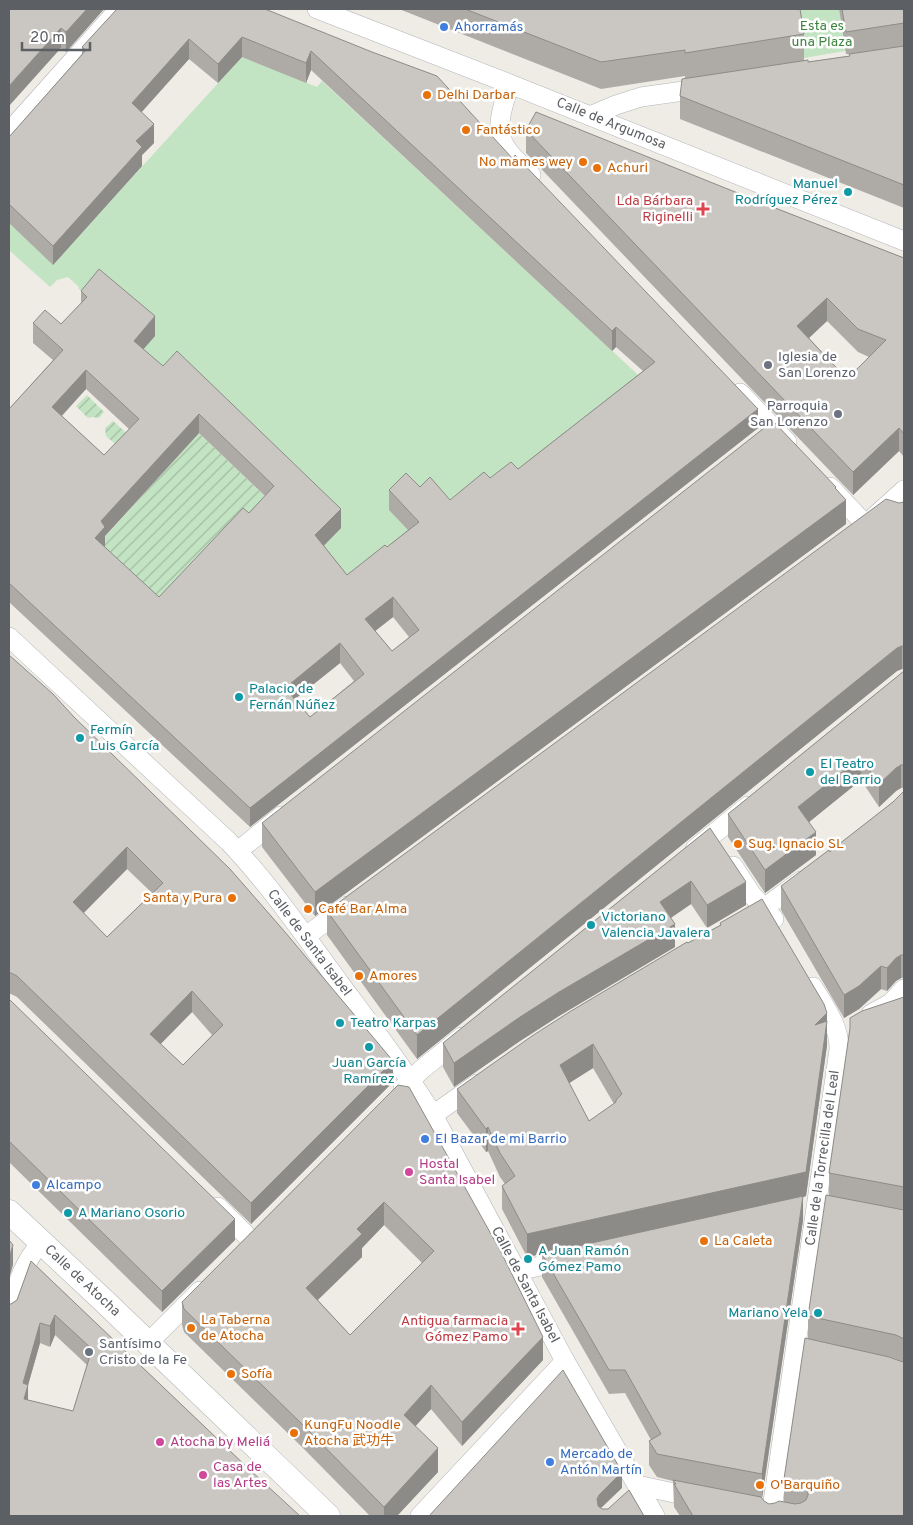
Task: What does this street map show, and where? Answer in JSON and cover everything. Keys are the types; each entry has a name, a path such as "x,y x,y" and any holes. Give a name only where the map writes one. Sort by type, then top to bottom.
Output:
{"street":[{"path":"9,132 119,9"},
{"name":"Calle de Argumosa","path":"317,9 904,241"},
{"path":"510,84 503,105 500,135 508,151 540,184"},
{"path":"590,116 641,97 719,86"},
{"path":"726,379 800,456"},
{"path":"759,442 774,429"},
{"path":"820,477 865,524"},
{"path":"849,536 904,490"},
{"path":"886,506 904,515"},
{"name":"Calle de Santa Isabel","path":"11,644 238,851 306,936 411,1080 433,1115 565,1361 654,1516"},
{"path":"682,860 759,798"},
{"path":"238,851 298,803"},
{"path":"713,835 752,895 774,919 784,937"},
{"path":"739,923 764,908 817,868"},
{"path":"306,936 358,898"},
{"name":"Calle de la Torrecilla del Leal","path":"777,1514 796,1348 839,1050 838,1034 834,1023 804,971"},
{"path":"838,1034 898,1004 904,989"},
{"path":"388,1104 428,1063 474,1026"},
{"path":"433,1115 488,1077"},
{"path":"204,1194 245,1246 265,1226"},
{"path":"798,1209 817,1205 836,1209"},
{"name":"Calle de Atocha","path":"9,1212 328,1516"},
{"path":"9,1313 25,1265 31,1254 41,1243"},
{"path":"518,1271 581,1257"},
{"path":"148,1343 212,1279"},
{"path":"796,1348 815,1352"},
{"path":"420,1516 565,1361"},
{"path":"637,1485 714,1501"},
{"path":"752,1508 777,1514"}],"green space":[{"name":"Esta es una Plaza","path":"796,9 839,9 845,51 804,58"},
{"path":"242,57 317,87 322,81 650,386 349,593 297,526 163,385 79,287 68,277 57,280 50,287 9,250 9,223 53,264"},
{"path":"87,395 104,412 99,418 88,418 76,406"},
{"path":"113,421 132,438 121,449 106,436 105,428"},
{"path":"199,433 274,505 177,608 95,558 101,541"}],"building":[{"path":"9,9 87,9 66,32 61,28 9,86"},
{"path":"117,9 265,9 437,76 513,159 515,155 758,409 250,808 9,583 9,409 63,350 33,323 45,310 61,324 87,297 81,291 99,269 155,316 134,341 163,366 177,351 341,509 315,535 347,575 385,545 387,547 419,522 389,490 406,473 420,487 430,477 450,500 484,472 490,478 511,462 518,469 655,362 616,327 612,331 311,51 306,63 242,37 218,64 189,39 132,103 154,124 136,141 142,147 53,246 9,204 9,137 86,50 82,47","holes":["86,370 139,419 104,455 52,407","199,414 274,486 249,513 243,508 159,597 95,538 105,527 101,521","393,597 419,630 392,651 365,619","340,643 364,674 310,717 285,688"]},
{"path":"465,9 800,9 804,34 685,53 685,50 601,62"},
{"path":"842,9 904,9 904,23 846,32"},
{"path":"904,46 904,185 680,96 682,79 808,60 808,62 850,56 849,54"},
{"path":"536,112 904,258 904,434 899,428 853,472 526,130","holes":["827,298 858,329 886,340 847,379 797,326"]},
{"path":"773,421 846,500 315,892 262,823"},
{"path":"886,499 899,503 904,502 904,646 897,648 417,1035 327,911"},
{"path":"9,655 53,694 74,717 230,869 393,1061 251,1203 17,976 9,973","holes":["127,847 163,883 107,937 73,902","192,991 223,1025 183,1065 150,1034"]},
{"path":"904,671 904,765 896,768 879,784 861,757 798,807 816,832 765,870 728,814"},
{"path":"904,791 904,955 896,958 887,968 881,966 859,986 844,995 781,886 829,850 830,852"},
{"path":"710,828 746,882 707,905 691,881 660,902 675,924 559,992 454,1063 443,1043"},
{"path":"762,899 824,1004 827,1013 815,1025 827,1021 806,1172 527,1234 502,1186 515,1176 500,1153 488,1127 486,1129 457,1089 571,1011 687,942 721,925 720,923","holes":["593,1044 622,1094 616,1102 589,1121 560,1065"]},
{"path":"904,997 904,1187 829,1173 850,1018 862,1011"},
{"path":"9,999 235,1219 162,1291 9,1141"},
{"path":"398,1085 409,1087 501,1252 543,1337 462,1422 431,1385 404,1415 438,1448 384,1507 184,1309 182,1302","holes":["384,1202 434,1251 350,1335 306,1288 362,1234 357,1229"]},
{"path":"826,1195 904,1210 904,1339 896,1335 808,1316"},
{"path":"803,1196 762,1474 657,1454 649,1441 661,1434 625,1370 609,1370 542,1254"},
{"path":"9,1240 13,1245 9,1258"},
{"path":"31,1261 300,1516 9,1516 9,1304 17,1300","holes":["55,1315 92,1349 73,1411 24,1399 28,1385 23,1383 40,1323 50,1326"]},
{"path":"805,1338 904,1362 904,1516 693,1516 673,1480 761,1497 769,1504 779,1501 795,1504 806,1500 808,1490 805,1485 784,1479"},
{"name":"Mercado de Antón Martín","path":"563,1370 622,1472 599,1495 597,1499 598,1506 602,1509 608,1509 629,1490 644,1516 429,1516"}],"place":[{"name":"Ahorramás","path":"444,27"},
{"name":"Delhi Darbar","path":"427,95"},
{"name":"Fantástico","path":"466,130"},
{"name":"No mames wey","path":"583,162"},
{"name":"Achuri","path":"597,168"},
{"name":"Manuel Rodríguez Pérez","path":"848,192"},
{"name":"Lda Bárbara Riginelli","path":"703,209"},
{"name":"Iglesia de San Lorenzo","path":"768,365"},
{"name":"Parroquia San Lorenzo","path":"838,414"},
{"name":"Palacio de Fernán Núñez","path":"239,697"},
{"name":"Fermín Luis García","path":"80,738"},
{"name":"El Teatro del Barrio","path":"810,772"},
{"name":"Sug. Ignacio SL","path":"738,844"},
{"name":"Santa y Pura","path":"232,898"},
{"name":"Café Bar Alma","path":"308,909"},
{"name":"Victoriano Valencia Javalera","path":"591,925"},
{"name":"Amores","path":"359,976"},
{"name":"Teatro Karpas","path":"340,1023"},
{"name":"Juan García Ramírez","path":"369,1047"},
{"name":"El Bazar de mi Barrio","path":"425,1139"},
{"name":"Hostal Santa Isabel","path":"409,1172"},
{"name":"Alcampo","path":"36,1185"},
{"name":"A Mariano Osorio","path":"68,1213"},
{"name":"La Caleta","path":"704,1241"},
{"name":"A Juan Ramón Gómez Pamo","path":"528,1259"},
{"name":"Mariano Yela","path":"818,1313"},
{"name":"La Taberna de Atocha","path":"191,1328"},
{"name":"Antigua farmacia Gómez Pamo","path":"518,1329"},
{"name":"Santísimo Cristo de la Fe","path":"89,1352"},
{"name":"Sofía","path":"231,1374"},
{"name":"KungFu Noodle Atocha 武功牛","path":"294,1433"},
{"name":"Atocha by Meliá","path":"160,1442"},
{"name":"Mercado de Antón Martín","path":"550,1462"},
{"name":"Casa de las Artes","path":"203,1475"},
{"name":"O'Barquiño","path":"760,1485"}]}
